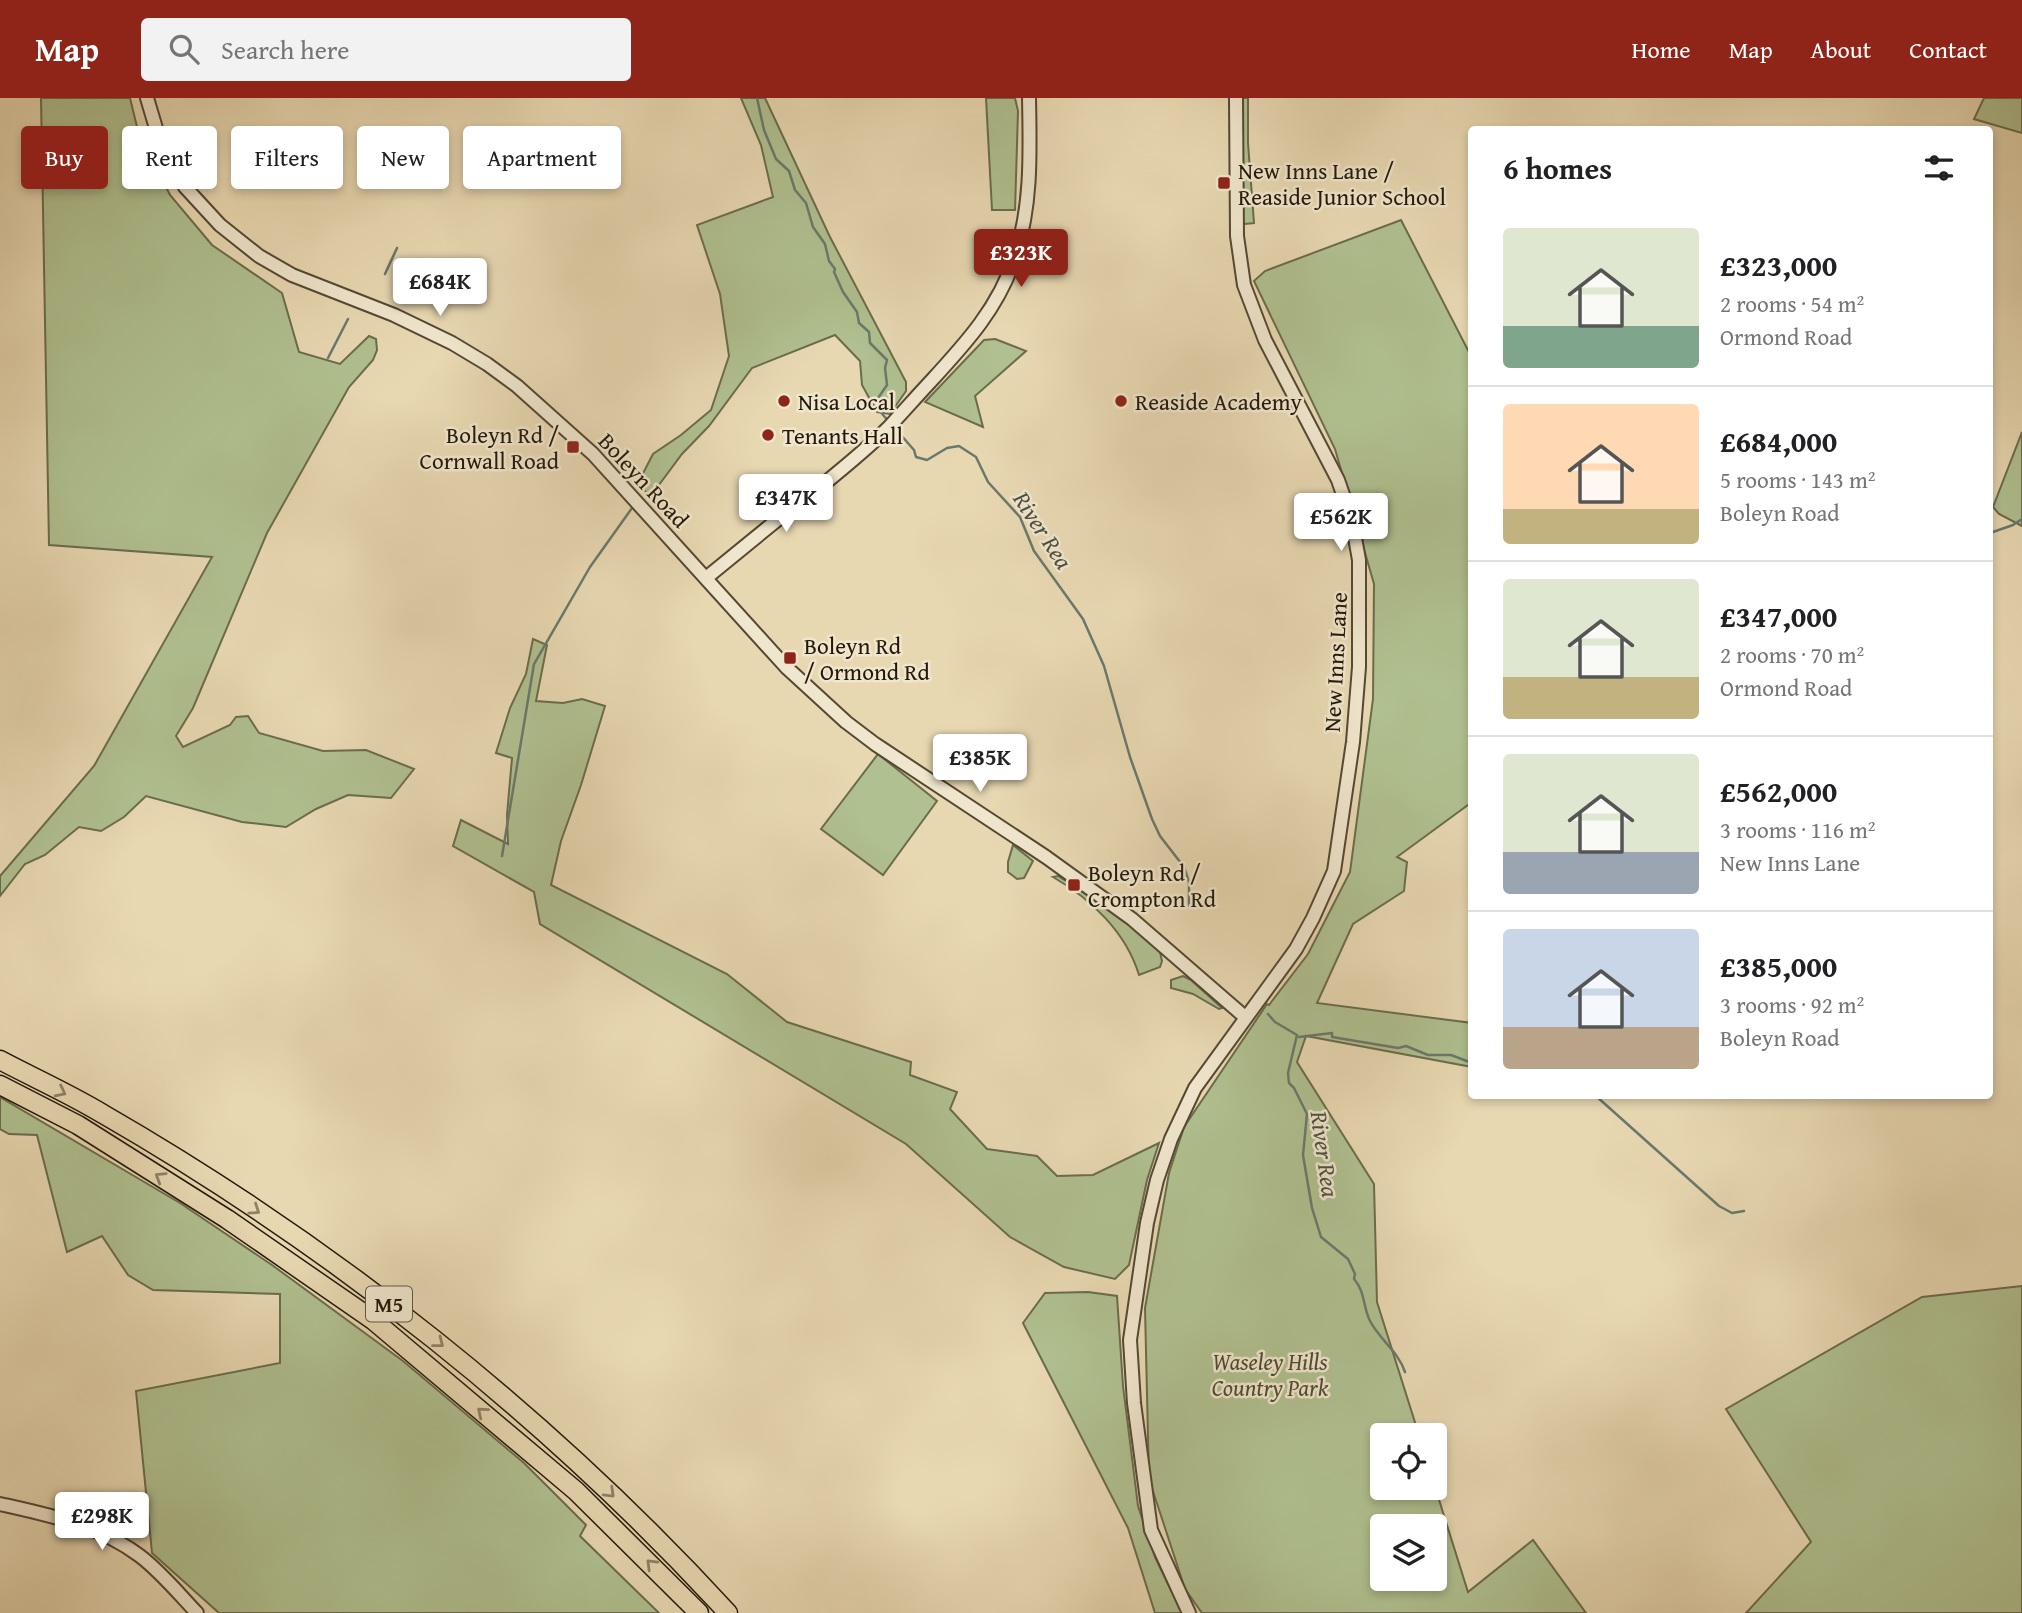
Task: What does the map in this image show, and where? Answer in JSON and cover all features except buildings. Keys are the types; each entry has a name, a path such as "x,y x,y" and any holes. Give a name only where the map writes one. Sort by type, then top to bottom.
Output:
{"highway":[{"name":"M5","path":"0,1060 102,1113 199,1173 293,1235 391,1306 534,1423 670,1551 728,1613"},
{"name":"M5","path":"0,1085 78,1125 227,1219 373,1320 576,1490 699,1613"}],"street":[{"name":"Boleyn Road","path":"147,98 158,135 185,187 220,225 259,256 292,275 415,325 488,364 544,408 593,454 786,667 846,722 1046,857 1132,919 1245,1017"},
{"path":"706,578 793,507 803,502 887,429 952,360 981,323 1006,280 1020,239 1028,202 1029,98"},
{"name":"New Inns Lane","path":"1189,1613 1151,1530 1135,1416 1130,1340 1147,1223 1157,1180 1171,1139 1195,1088 1296,949 1334,871 1353,742 1360,667 1359,560 1352,521 1338,480 1265,340 1244,285 1237,236 1236,98"},
{"path":"0,1504 49,1515 110,1538 141,1557 197,1613"}],"green space":[{"path":"41,98 130,98 137,126 122,126 122,189 167,189 212,245 282,293 299,352 340,364 369,336 376,339 377,350 373,360 349,387 267,533 193,708 176,736 183,747 230,725 236,717 248,716 259,733 323,751 366,750 414,769 391,798 348,795 316,809 286,827 242,822 146,796 124,817 101,831 79,827 45,855 25,864 0,896 0,876 94,766 212,557 49,545 43,189 108,189 108,126 42,126"},
{"path":"741,98 765,98 830,237 906,382 906,391 890,414 877,412 862,385 860,361 835,335 752,368 709,426 682,454 650,497 638,483 653,454 711,410 729,356 720,294 697,225 773,197 761,145"},
{"path":"986,98 1015,98 1018,111 1015,210 992,210"},
{"path":"1240,98 1248,98 1248,143 1254,223 1245,224 1242,220"},
{"path":"1984,98 2022,98 2022,133 1974,119"},
{"name":"Waseley Hills Country Park","path":"1401,220 1468,350 1468,805 1397,857 1407,862 1404,891 1353,924 1317,1003 1468,1022 1468,1066 1306,1036 1297,1062 1374,1184 1377,1302 1415,1423 1370,1423 1370,1500 1439,1500 1443,1514 1370,1514 1370,1591 1447,1591 1447,1525 1468,1592 1533,1540 1586,1613 1202,1613 1185,1589 1149,1479 1145,1308 1169,1173 1184,1127 1267,1004 1269,1005 1308,954 1350,872 1373,699 1374,584 1335,449 1254,281 1265,271"},
{"path":"995,339 1026,351 975,396 983,427 925,402 984,340"},
{"path":"2022,432 2022,526 1999,514 1993,507"},
{"path":"533,639 547,645 536,701 563,703 582,699 605,706 561,841 551,885 727,974 787,1022 911,1062 910,1075 957,1092 950,1109 987,1149 1037,1156 1057,1176 1093,1175 1159,1143 1147,1180 1129,1265 1115,1279 1064,1267 1010,1237 906,1144 540,924 534,892 453,846 461,820 508,844 507,815 512,758 496,753 510,708 526,674"},
{"path":"878,754 937,801 883,875 821,829"},
{"path":"1013,845 1033,861 1024,878 1017,879 1008,872"},
{"path":"1058,876 1121,916 1160,952 1160,967 1139,975 1116,931 1093,906 1053,877"},
{"path":"1183,976 1222,1008 1219,1009 1193,994 1171,988 1171,980"},
{"path":"0,1097 180,1203 272,1265 403,1361 524,1463 586,1525 580,1536 659,1613 219,1613 152,1553 136,1391 280,1363 280,1294 153,1290 128,1275 102,1236 67,1252 37,1135 9,1134 0,1129"},
{"path":"2022,1286 2022,1613 1746,1613 1811,1542 1726,1409 1922,1297"},
{"path":"1088,1292 1117,1296 1123,1386 1138,1506 1155,1557 1182,1613 1155,1613 1128,1528 1023,1323 1045,1293"}],"waterway":[{"name":"River Rea","path":"757,98 764,130 776,159 789,171 795,190 806,203 813,227 825,244 829,261 835,269 843,292 857,312 859,323 869,332 870,343 887,360 887,385 874,404 889,422"},
{"path":"385,274 397,248"},
{"path":"328,358 348,319"},
{"name":"River Rea","path":"893,426 914,450 916,457 927,460 947,448 959,446 976,457 988,482 1020,517 1034,551 1083,619 1104,666 1130,757 1152,819 1160,836 1184,867 1189,882 1189,906"},
{"path":"502,856 534,664 590,567 632,508"},
{"path":"1993,532 2022,519"},
{"name":"River Rea","path":"1268,1014 1275,1022 1297,1035 1288,1073 1289,1083 1307,1114 1303,1155 1312,1208 1321,1237 1348,1259 1370,1321 1398,1358 1405,1372"},
{"path":"1299,1037 1332,1033 1332,1037 1398,1048 1406,1046 1428,1055 1451,1055 1468,1061"},
{"path":"1599,1099 1719,1206 1732,1213 1744,1211"}],"place":[{"name":"New Inns Lane / Reaside Junior School","path":"1224,183"},
{"name":"Nisa Local","path":"784,401"},
{"name":"Reaside Academy","path":"1121,401"},
{"name":"Tenants Hall","path":"768,435"},
{"name":"Boleyn Rd / Cornwall Road","path":"573,447"},
{"name":"Boleyn Rd / Ormond Rd","path":"790,658"},
{"name":"Boleyn Rd / Crompton Rd","path":"1074,885"}]}
